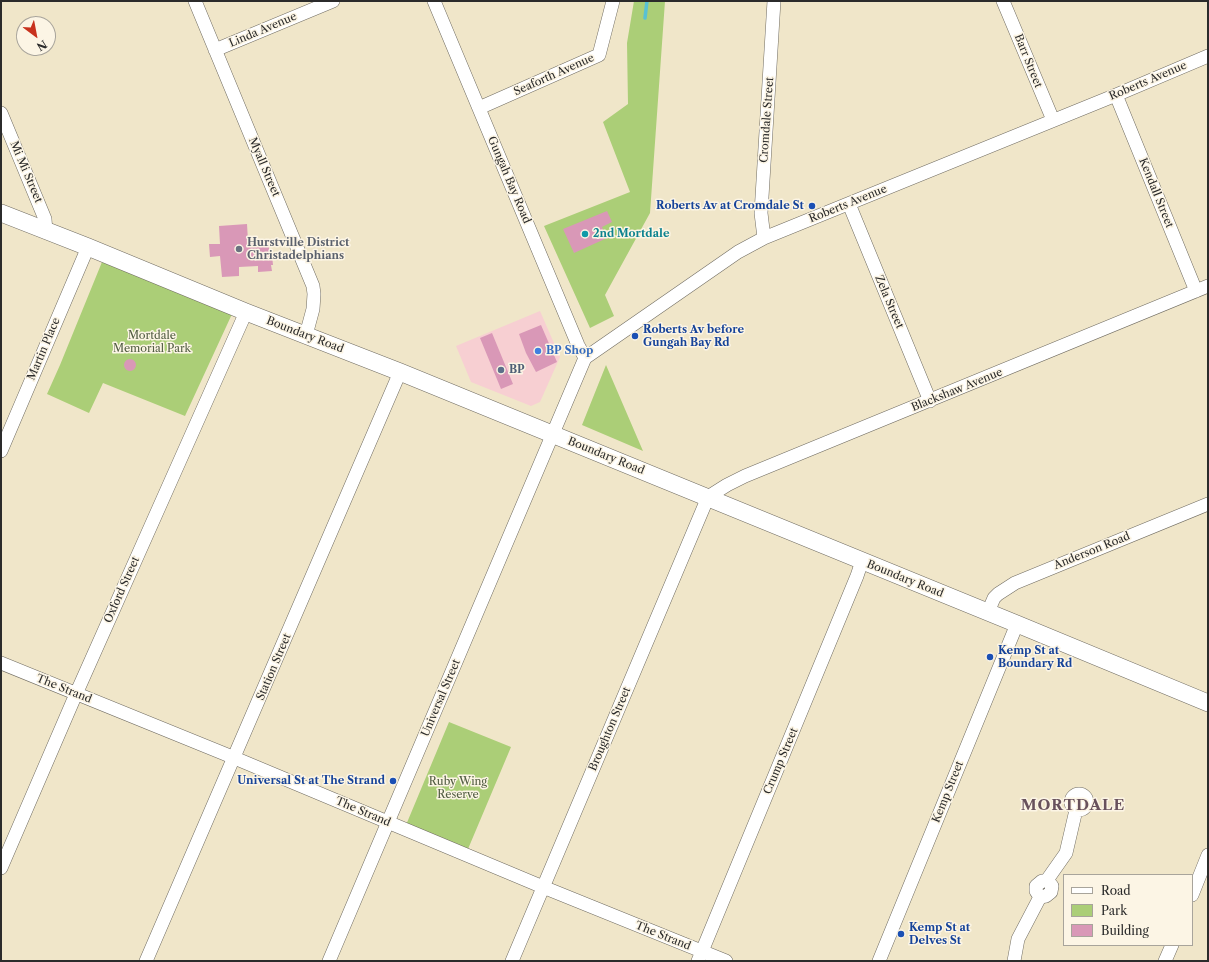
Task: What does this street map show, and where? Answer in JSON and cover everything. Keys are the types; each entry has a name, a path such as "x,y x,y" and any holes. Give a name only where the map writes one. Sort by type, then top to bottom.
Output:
{"main road":[{"name":"Boundary Road","path":"1,213 553,434 1208,703"}],"street":[{"name":"Myall Street","path":"195,1 313,286 313,309 306,335"},
{"name":"Linda Avenue","path":"215,50 333,1"},
{"name":"Gungah Bay Road","path":"434,1 578,345 585,358"},
{"name":"Seaforth Avenue","path":"479,108 599,55 613,1"},
{"name":"Cromdale Street","path":"764,238 761,213 774,1"},
{"name":"Barr Street","path":"1003,1 1053,120"},
{"name":"Roberts Avenue","path":"585,358 738,252 764,238 1208,56"},
{"name":"Kendall Street","path":"1116,95 1202,288"},
{"name":"Mi Mi Street","path":"1,112 41,208 45,219 46,232"},
{"name":"Zela Street","path":"849,204 930,401"},
{"name":"Martin Place","path":"1,451 88,247"},
{"name":"Blackshaw Avenue","path":"708,497 745,476 1202,288"},
{"name":"Oxford Street","path":"1,868 76,694 246,312"},
{"path":"553,434 585,358"},
{"name":"Station Street","path":"146,961 235,758 400,372"},
{"name":"Universal Street","path":"329,961 553,434"},
{"name":"Broughton Street","path":"512,961 708,497"},
{"name":"Anderson Road","path":"988,612 994,598 1004,589 1015,583 1208,504"},
{"name":"Crump Street","path":"700,956 862,561"},
{"name":"Kemp Street","path":"881,961 1017,624"},
{"name":"The Strand","path":"1,663 388,822 543,887 700,956 726,961"},
{"path":"1014,961 1018,939 1040,897 1046,896 1051,892 1052,886 1046,880 1066,853 1076,810"},
{"path":"1193,892 1208,855"},
{"path":"1165,961 1172,946"}],"shaded area":[{"path":"540,311 560,357 540,402 531,406 471,382 456,346"}],"green space":[{"path":"634,1 665,1 650,213 605,295 614,316 590,328 544,226 630,192 603,122 628,104 627,43"},
{"name":"Mortdale Memorial Park","path":"102,262 232,314 185,416 103,383 89,413 47,394"},
{"path":"606,365 643,451 582,425"},
{"name":"Ruby Wing Reserve","path":"449,722 511,747 468,849 406,825"}],"building":[{"name":"2nd Mortdale","path":"607,211 612,222 602,227 607,238 574,253 563,229"},
{"name":"Hurstville District Christadelphians","path":"247,224 248,241 256,241 256,246 269,245 269,253 272,252 272,271 258,272 258,266 239,267 239,276 222,277 220,256 210,257 209,244 220,244 219,226"},
{"name":"BP Shop","path":"541,325 557,362 536,372 526,353 519,334"},
{"path":"492,333 513,384 501,389 480,338"},
{"path":"128,359 132,359 136,365 132,371 128,371 124,367 124,363"}],"waterway":[{"path":"645,18 647,1"}],"place":[{"name":"Roberts Av at Cromdale St","path":"812,206"},
{"name":"2nd Mortdale","path":"585,234"},
{"name":"Hurstville District Christadelphians","path":"239,249"},
{"name":"Roberts Av before Gungah Bay Rd","path":"635,336"},
{"name":"BP Shop","path":"538,351"},
{"name":"BP","path":"501,370"},
{"name":"Kemp St at Boundary Rd","path":"990,657"},
{"name":"Universal St at The Strand","path":"393,781"},
{"name":"Kemp St at Delves St","path":"901,934"}],"district":[{"name":"MORTDALE","path":"1073,806"}]}
